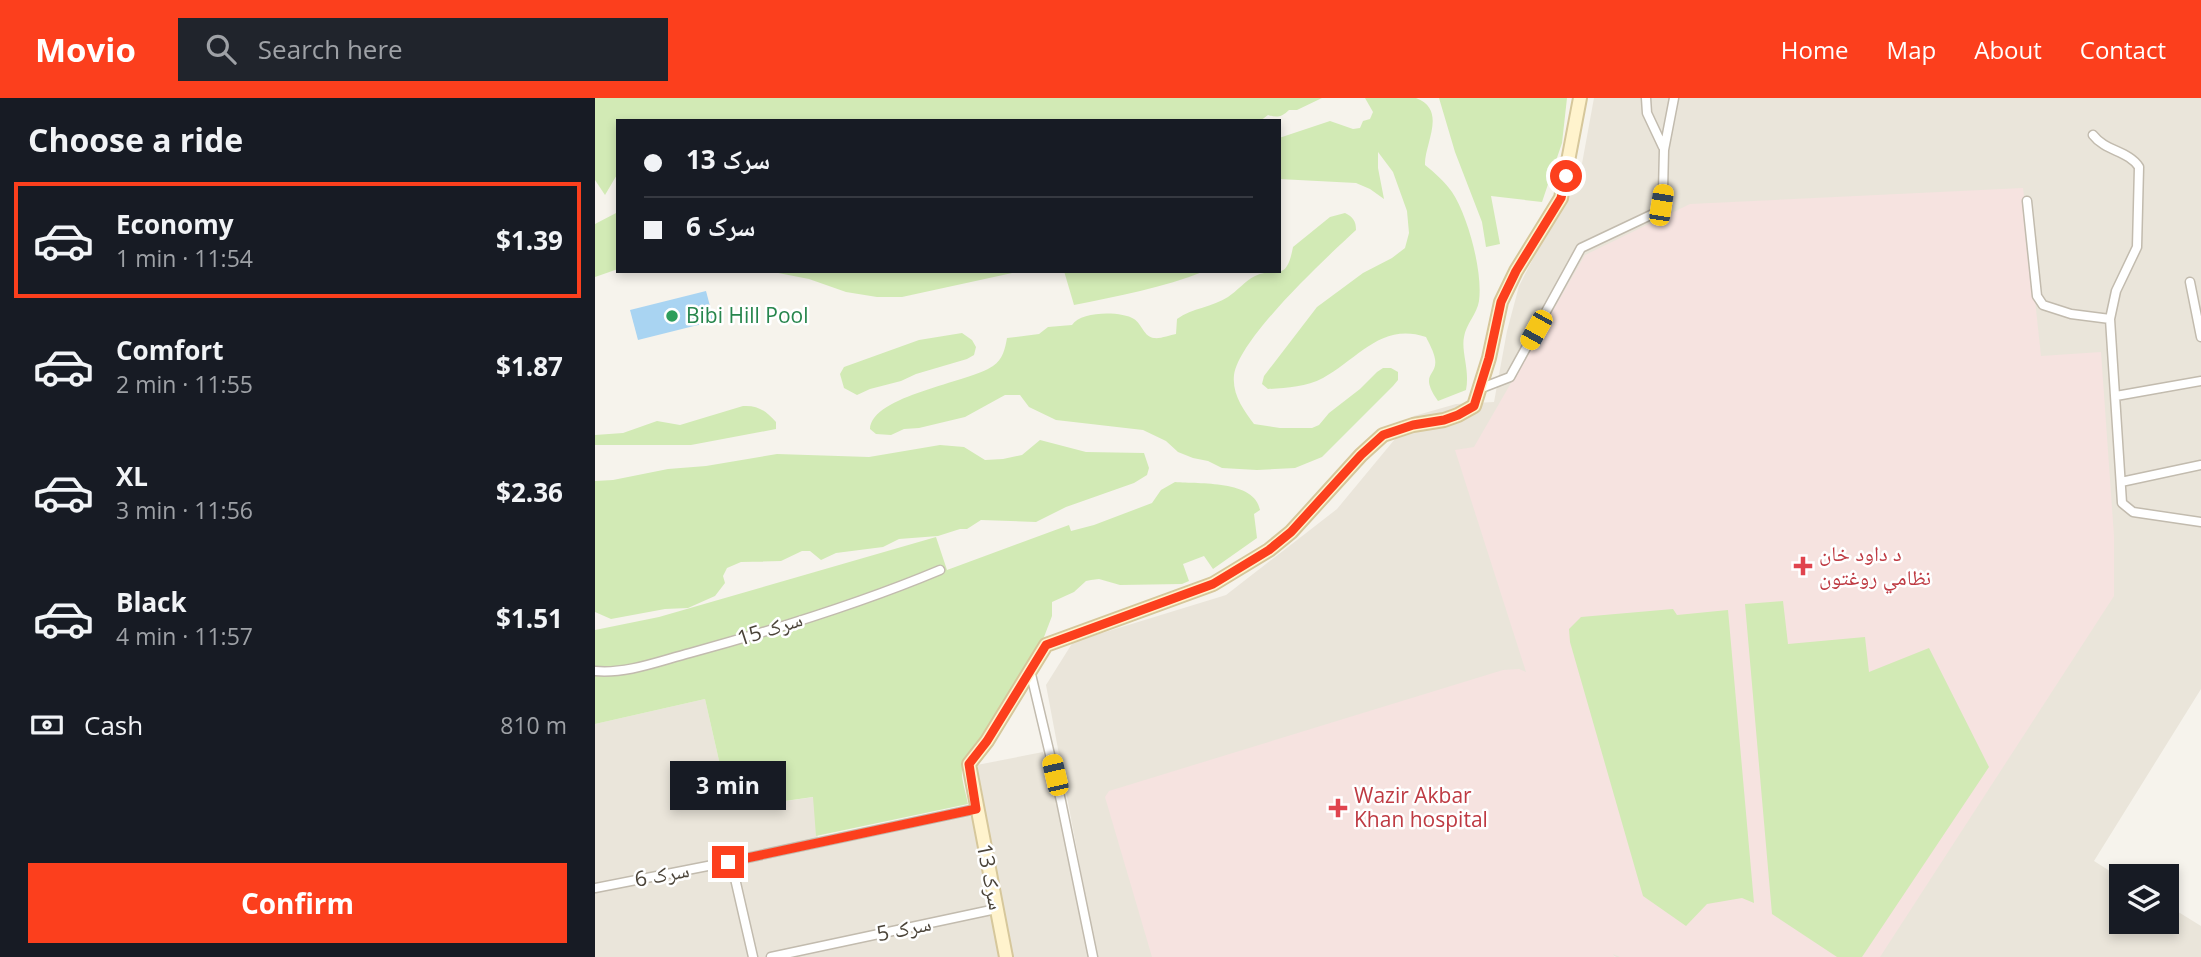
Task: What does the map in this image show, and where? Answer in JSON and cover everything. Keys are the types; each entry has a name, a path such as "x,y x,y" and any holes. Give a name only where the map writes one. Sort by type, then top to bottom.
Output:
{"street":[{"name":"سرک 13","path":"1006,957 969,764 987,741 1046,645 1213,584 1269,550 1291,532 1361,455 1383,435 1413,425 1444,420 1474,406 1489,358 1501,302 1516,271 1561,198 1580,98"},
{"path":"1646,98 1647,113 1664,150"},
{"path":"1479,389 1510,377 1581,248 1655,213 1661,205 1664,150 1674,98"},
{"path":"2093,135 2098,141 2134,160 2139,167 2137,247 2116,291 2110,319 2122,503 2133,512 2201,522"},
{"path":"2027,201 2037,296 2040,302 2071,314 2110,319"},
{"path":"2190,282 2201,337"},
{"path":"2116,396 2201,381"},
{"path":"2121,482 2201,465"},
{"name":"سرک 15","path":"595,671 628,670 749,638 940,570"},
{"path":"1030,670 1061,801 1093,957"},
{"name":"سرک 6","path":"595,888 976,809"},
{"path":"731,861 753,957"},
{"name":"سرک 5","path":"771,957 996,909"}],"shaded area":[{"path":"1594,98 2201,98 2201,689 2094,861 2109,870 2109,934 2179,934 2179,912 2201,926 2201,957 1616,957 1580,937 1519,957 1097,957 1046,685 1073,642 1226,595 1337,509 1414,416 1456,404 1494,402 1507,331 1519,286 1579,180"},
{"name":"د داود خان نظامي روغتون","path":"2023,188 2041,356 2101,352 2114,536 2114,596 1880,957 1620,957 1613,954 1615,957 1152,957 1105,797 1109,791 1503,670 1519,669 1526,672 1455,450 1474,447 1585,255 1690,204"},
{"path":"705,699 730,809 814,797 819,848 986,813 977,765 1043,752 1058,796 1090,957 595,957 595,724"}],"green space":[{"path":"595,98 1322,98 1297,110 1289,110 1279,116 1268,115 1263,119 616,119 616,176 605,195 595,180"},
{"path":"1365,98 1416,98 1426,103 1431,111 1432,128 1425,165 1439,177 1458,202 1473,245 1479,275 1478,306 1464,337 1466,390 1438,401 1429,380 1435,365 1433,351 1426,337 1410,334 1383,338 1323,378 1310,383 1268,389 1262,384 1264,376 1317,307 1363,273 1405,248 1409,233 1407,211 1393,172 1378,152 1384,199 1356,183 1281,179 1281,137 1330,121 1353,129 1360,128 1373,112"},
{"path":"1439,98 1567,98 1562,143 1542,202 1491,196 1500,244 1486,247 1482,222 1455,152"},
{"path":"616,213 616,270 595,277 595,224"},
{"path":"1345,213 1353,220 1356,230 1267,320 1251,340 1234,375 1237,396 1254,424 1280,428 1312,428 1319,425 1329,413 1383,368 1398,372 1398,380 1393,386 1322,457 1295,468 1222,468 1178,452 1166,441 1143,430 1056,420 1029,407 1020,395 1005,395 965,417 904,429 891,435 876,434 870,429 875,417 887,407 993,366 1001,357 1007,338 1039,334 1048,327 1072,325 1084,317 1101,314 1128,316 1154,338 1176,334 1177,319 1189,312 1222,300 1255,276 1281,273 1287,266 1293,247 1330,217"},
{"path":"778,273 1013,273 902,297 877,297 846,292 809,279"},
{"path":"1065,273 1200,273 1157,287 1074,305"},
{"path":"962,333 972,340 976,347 974,355 967,359 857,395 844,388 840,374 844,367 919,340"},
{"path":"743,406 765,412 776,422 776,429 691,445 595,445 595,435 623,433 657,421 680,425"},
{"path":"1040,440 1086,452 1144,453 1149,468 1147,475 1134,483 1066,507 1036,522 981,520 967,529 938,536 899,539 883,547 836,553 821,560 810,551 802,551 781,561 741,562 727,568 723,576 725,583 715,596 688,608 665,609 611,619 595,612 595,481 777,454 869,457 940,445 964,447 985,460 1003,459 1022,455"},
{"path":"1175,482 1225,486 1248,493 1256,500 1260,510 1254,514 1257,538 1213,569 1204,556 1183,564 1189,581 1182,584 1120,585 1099,579 1091,580 1052,602 1052,616 1044,637 979,743 963,764 962,778 968,804 816,836 813,797 730,809 705,699 595,724 595,630 659,617 936,537 947,570 1069,525 1071,531 1094,525 1152,503 1161,490"},
{"path":"1783,601 1788,644 1865,637 1869,672 1929,648 1989,767 1862,957 1837,957 1772,914 1745,604"},
{"path":"1673,609 1677,615 1728,610 1754,903 1742,898 1707,904 1686,926 1643,896 1570,642 1569,629 1581,617"}],"water":[{"name":"Bibi Hill Pool","path":"706,291 714,321 638,340 630,310"}],"place":[{"name":"Bibi Hill Pool","path":"672,316"},
{"name":"د داود خان نظامي روغتون","path":"1803,566"},
{"name":"Wazir Akbar Khan hospital","path":"1338,808"}],"route":[{"path":"728,862 976,809 969,764 987,741 1046,645 1213,584 1269,550 1291,532 1361,455 1383,435 1413,425 1444,420 1474,406 1489,358 1501,302 1516,271 1561,198 1566,176"}]}
